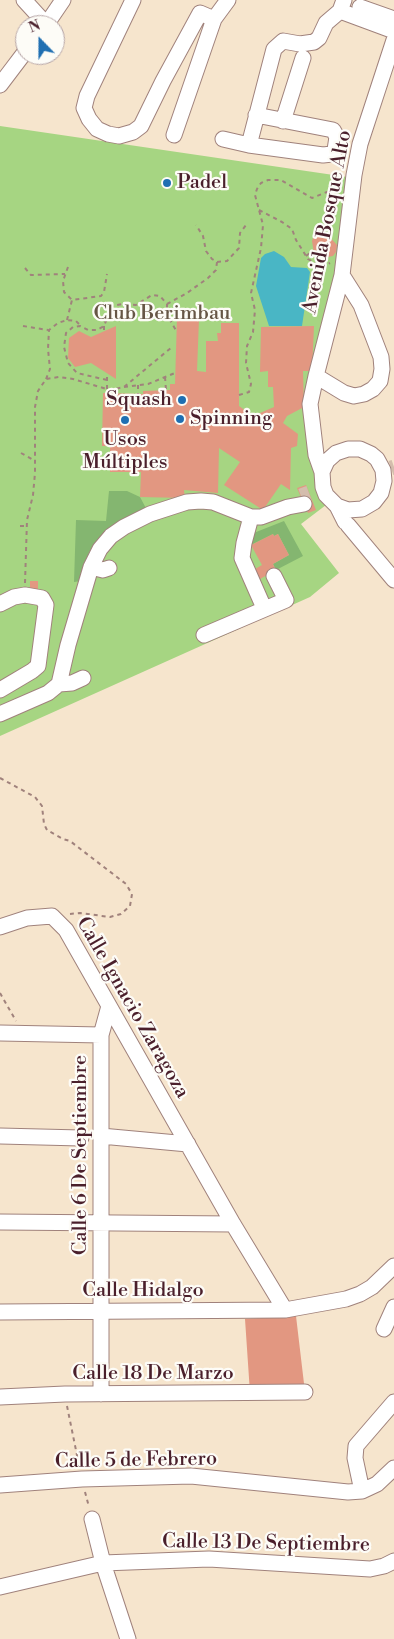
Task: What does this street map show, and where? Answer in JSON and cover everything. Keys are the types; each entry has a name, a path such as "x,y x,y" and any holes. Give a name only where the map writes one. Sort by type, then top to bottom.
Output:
{"street":[{"path":"24,0 37,15"},
{"path":"133,0 87,96 84,108 88,119 97,129 108,134 120,136 133,132 141,126 203,7 214,19"},
{"path":"174,135 214,19 228,0"},
{"path":"51,15 57,2"},
{"path":"342,4 394,19"},
{"path":"342,4 394,31"},
{"path":"249,144 274,49 283,41 300,44 314,42 320,38 326,23 342,4"},
{"name":"Avenida Bosque Alto","path":"314,493 316,455 310,404 342,275 354,175 360,144 394,40"},
{"path":"283,121 303,58"},
{"path":"1,82 15,64"},
{"path":"223,139 323,155 332,154 335,150 337,138 333,130 256,115"},
{"path":"316,376 344,393 354,396 364,394 373,389 380,381 381,357 361,305 342,275"},
{"path":"59,684 70,636 91,567 100,549 111,536 150,514 187,502 213,502 251,517 271,514 314,493 328,461 336,453 348,449 360,449 371,454 387,469 381,493 374,502 362,509 348,510 314,493"},
{"path":"337,506 346,523 394,580"},
{"path":"251,517 242,558 264,608"},
{"path":"91,567 103,570 109,568"},
{"path":"204,635 286,600 274,576"},
{"path":"0,604 14,597 26,595 38,596 45,601 38,666 32,672 0,690"},
{"path":"0,714 48,692 59,684 72,683 83,678"},
{"path":"0,927 27,918 52,916"},
{"name":"Calle Ignacio Zaragoza","path":"52,916 66,930 233,1224 285,1310"},
{"name":"Calle 6 De Septiembre","path":"101,1394 101,1035 109,1006"},
{"path":"0,1034 101,1035"},
{"path":"0,1136 81,1138"},
{"path":"101,1136 188,1144"},
{"path":"0,1222 233,1224"},
{"name":"Calle Hidalgo","path":"0,1312 285,1310 346,1299 360,1294 372,1287 394,1266"},
{"path":"384,1329 394,1307"},
{"name":"Calle 18 De Marzo","path":"0,1397 64,1394 306,1392"},
{"path":"394,1402 356,1446 355,1458 362,1491 377,1484 394,1468"},
{"name":"Calle 5 de Febrero","path":"0,1485 82,1479 191,1476 348,1492 362,1491"},
{"path":"92,1519 103,1563 128,1639"},
{"name":"Calle 13 De Septiembre","path":"0,1587 103,1563 209,1559 370,1569 389,1564"}],"path":[{"path":"239,396 249,392 251,384 246,363 247,346 253,332 254,310 251,293 261,248 263,226 255,195 257,189 261,183 268,180 281,180 312,198 327,192 336,194 341,203"},
{"path":"259,210 292,229 308,260 322,267 330,264 335,258"},
{"path":"196,225 204,236 206,251 217,262 227,261 239,248 240,233 246,225"},
{"path":"306,256 313,252"},
{"path":"166,304 208,278 216,270 217,262"},
{"path":"68,267 63,281 64,292 72,300"},
{"path":"25,268 31,275 65,274"},
{"path":"72,300 101,296 104,292 107,274"},
{"path":"104,331 104,326 112,306 122,304 136,305 152,295 160,296 166,304 166,315 177,332"},
{"path":"67,320 72,300"},
{"path":"24,326 49,330 58,323 67,320 76,321 80,326 88,330 97,330 104,326"},
{"path":"80,326 74,327 66,333 64,347 68,363 77,373 107,380"},
{"path":"26,595 26,526 32,495 35,461 35,407 38,390 50,369 49,330"},
{"path":"124,387 172,347"},
{"path":"107,373 107,389"},
{"path":"46,379 59,377 73,379 107,389 148,384 175,373"},
{"path":"165,377 166,390"},
{"path":"138,385 138,394"},
{"path":"21,454 35,461"},
{"path":"20,526 26,526"},
{"name":"Calle Ignacio Zaragoza","path":"0,778 35,797 42,806 44,824 47,830 70,841 126,884 132,894 130,906 122,914 110,917 80,913 52,916"},
{"path":"0,993 24,1034"},
{"path":"64,1394 92,1519"}],"green space":[{"name":"Club Berimbau","path":"0,126 354,178 341,271 309,399 326,505 301,524 339,573 310,597 0,736"},
{"path":"109,491 127,491 140,497 148,512 100,539 89,552 81,581 74,582 76,520 106,521"},
{"path":"284,521 303,556 276,570 273,564 289,555 278,534 274,536 273,534 251,545 246,536"}],"water":[{"path":"274,251 284,257 291,267 307,268 310,272 302,326 269,326 256,286 261,258 265,254"}],"building":[{"path":"320,233 328,235 337,245 333,256 323,258 314,253 312,241 314,236"},
{"path":"177,318 199,319 197,371 206,372 206,341 218,341 217,333 221,333 221,323 239,323 239,406 253,416 274,407 273,387 268,387 268,371 260,372 261,327 314,326 312,371 303,371 304,407 287,416 283,423 298,434 297,446 291,448 290,490 281,484 263,510 224,485 240,462 219,448 218,493 184,490 185,498 140,497 141,472 110,472 110,446 102,446 103,393 143,394 143,391 170,390 170,384 175,384"},
{"path":"116,326 116,379 91,363 75,367 68,358 69,338 79,331 91,337"},
{"path":"306,485 316,510 308,513 297,488"},
{"path":"273,534 274,536 278,534 289,555 273,564 276,570 260,579 255,569 262,565 251,545"},
{"path":"30,581 38,581 38,591 30,591"},
{"path":"296,1316 305,1392 250,1393 245,1319"}],"tunnel":[{"path":"301,496 309,493"}],"place":[{"name":"Padel","path":"167,183"},
{"name":"Squash","path":"182,400"},
{"name":"Spinning","path":"180,419"},
{"name":"Usos Múltiples","path":"125,420"}]}
